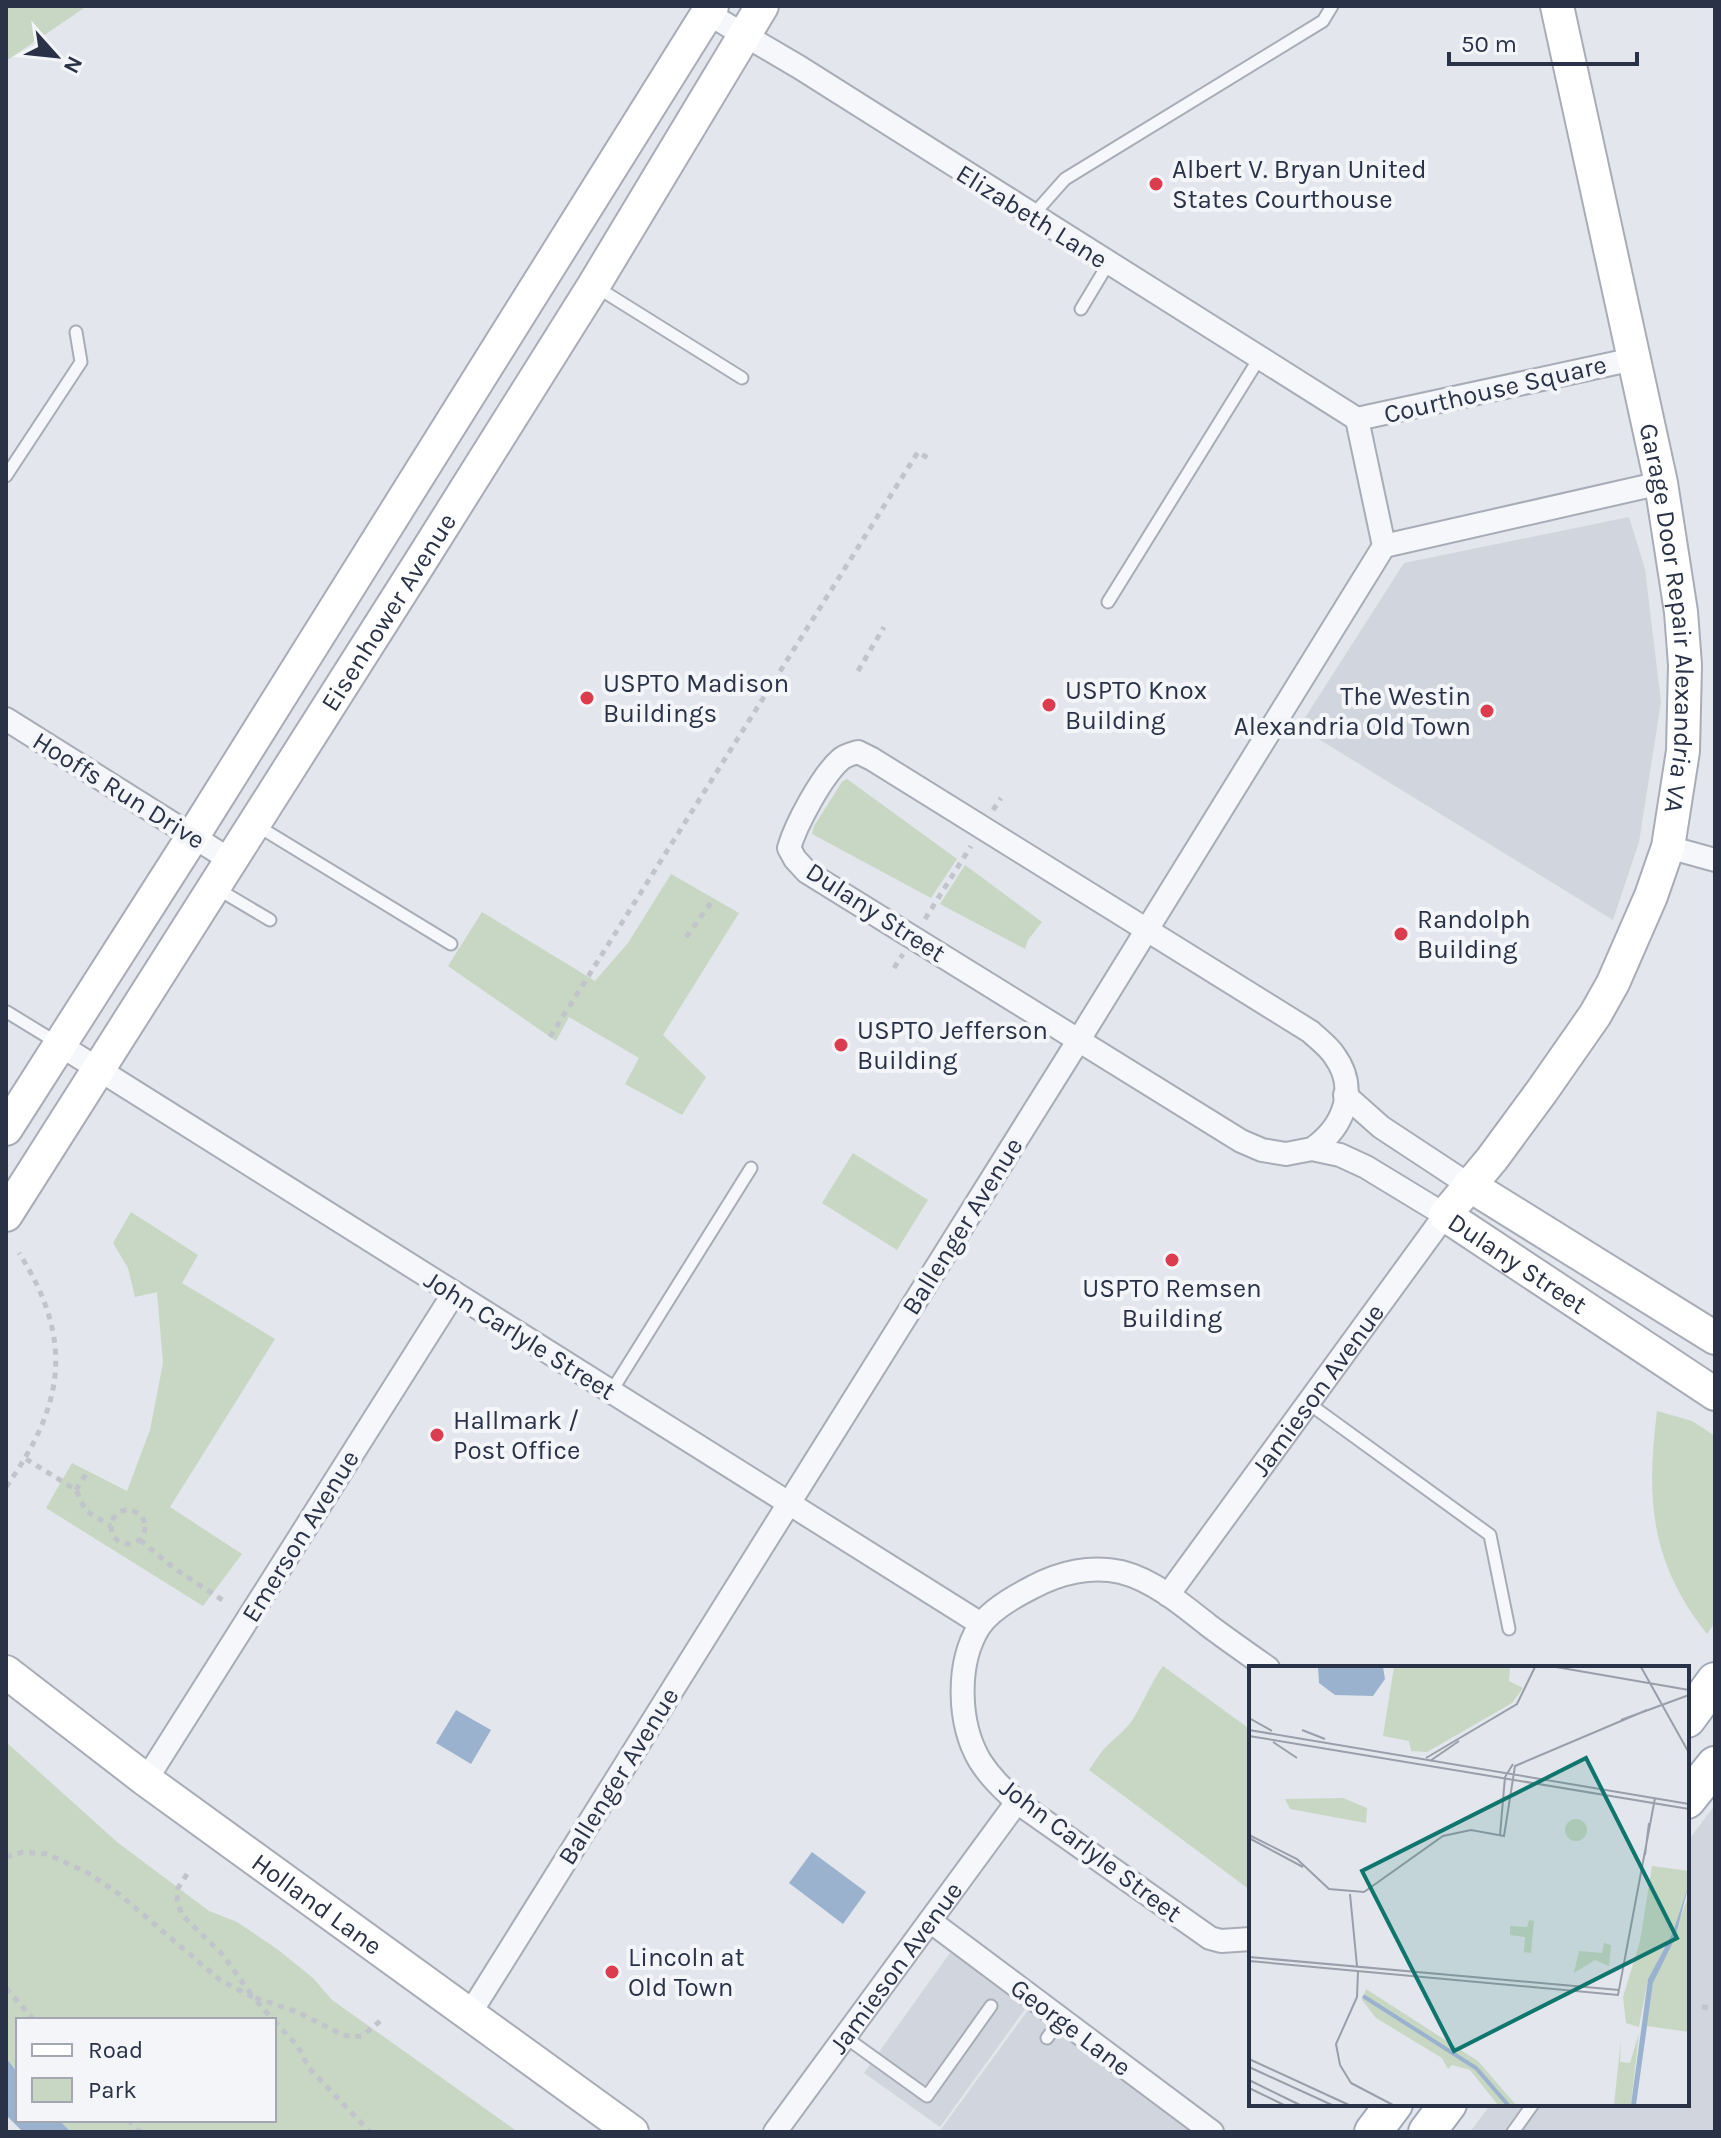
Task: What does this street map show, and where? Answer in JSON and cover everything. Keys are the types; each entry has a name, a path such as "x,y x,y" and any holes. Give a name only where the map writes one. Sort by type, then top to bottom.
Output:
{"main road":[{"name":"Eisenhower Avenue","path":"6,1215 594,285 762,6"},
{"name":"Garage Door Repair Alexandria VA","path":"1469,1185 1519,1122 1595,1015 1633,940 1668,847 1683,751 1685,665 1681,612 1661,483 1557,6"},
{"name":"Eisenhower Avenue","path":"6,1129 710,10"},
{"name":"Jamieson Avenue","path":"1445,1215 1469,1185"},
{"name":"Dulany Street","path":"1469,1185 1715,1338"},
{"name":"Dulany Street","path":"1445,1215 1715,1394"},
{"name":"Holland Lane","path":"6,1672 146,1780 632,2132"},
{"path":"1689,1716 1715,1681"},
{"path":"1689,1798 1715,1765"},
{"path":"1373,2132 1392,2106"},
{"path":"1427,2132 1446,2106"}],"street":[{"name":"Elizabeth Lane","path":"710,10 743,35 799,67 1357,419"},
{"name":"Courthouse Square","path":"1357,419 1634,359"},
{"path":"1357,419 1384,546 1661,483"},
{"name":"Ballenger Avenue","path":"469,2015 1384,546"},
{"name":"Hooffs Run Drive","path":"6,719 193,836 223,874"},
{"name":"Dulany Street","path":"1445,1215 1366,1167 1340,1155 1312,1149 1286,1154 1262,1150 1241,1141 1080,1038 807,872 789,848 795,829 832,768 843,757 858,752 1311,1032 1335,1056 1345,1080 1345,1095 1381,1127 1469,1185"},
{"path":"1668,847 1715,860"},
{"name":"John Carlyle Street","path":"60,1045 981,1624 970,1649 963,1679 966,1725 989,1774 1017,1802 1210,1938 1221,1941 1249,1939"},
{"path":"1312,1149 1329,1138 1339,1124 1345,1107 1345,1095"},
{"name":"Jamieson Avenue","path":"1168,1595 1445,1215"},
{"name":"Emerson Avenue","path":"146,1780 454,1293"},
{"path":"981,1624 1029,1589 1066,1573 1102,1569 1121,1572 1168,1595 1265,1666"},
{"name":"Jamieson Avenue","path":"775,2132 1017,1802"},
{"name":"George Lane","path":"930,1921 1212,2132"}],"lane":[{"path":"1033,215 1065,179 1323,21 1332,6"},
{"path":"1081,309 1108,264"},
{"path":"594,285 742,378"},
{"path":"6,476 81,362 76,332"},
{"path":"1108,602 1260,357"},
{"path":"255,825 451,944"},
{"path":"223,874 270,920"},
{"path":"7,1012 60,1045"},
{"path":"611,1392 751,1168"},
{"path":"1308,1403 1490,1535 1509,1629"},
{"path":"845,2037 927,2096 991,2006"},
{"path":"1047,2038 1061,2019"},
{"path":"1513,2132 1532,2106"}],"path":[{"path":"550,1037 918,452 931,460"},
{"path":"858,671 884,627"},
{"path":"894,968 1001,798"},
{"path":"686,937 713,900"},
{"path":"6,1487 26,1459 47,1413 56,1358 42,1291 19,1253"},
{"path":"26,1459 76,1490 86,1511 111,1526"},
{"path":"76,1490 88,1471"},
{"path":"122,1511 135,1511 141,1515 145,1524 140,1540 132,1544 119,1542 112,1535 114,1516 122,1511"},
{"path":"140,1540 175,1569 224,1601"},
{"path":"6,1857 23,1852 47,1854 88,1873 119,1894 220,1980 253,1997 297,2012 353,2037 362,2036 384,2018"},
{"path":"187,1874 178,1888 177,1901 182,1915 223,1955 272,2018"},
{"path":"6,1988 32,2018"},
{"path":"1702,2007 1715,2008"},
{"path":"276,2022 297,2045 309,2068 370,2132"}],"shaded area":[{"name":"The Westin Alexandria Old Town","path":"1629,517 1645,569 1661,702 1639,842 1613,920 1299,727 1404,563"},
{"path":"1715,1805 1715,2132 1470,2132 1490,2106 1689,2106 1689,1839"},
{"path":"952,1950 1028,2005 940,2127 864,2073"},
{"path":"1031,2006 1203,2132 939,2132"}],"green space":[{"path":"6,6 87,6 6,61"},
{"path":"847,779 957,859 931,898 812,834 842,782"},
{"path":"965,865 1042,922 1025,949 940,904"},
{"path":"671,874 739,913 663,1035 706,1077 682,1115 625,1084 639,1058 569,1017 556,1041 448,966 482,912 595,981 628,943"},
{"path":"853,1153 928,1200 897,1250 822,1203"},
{"path":"131,1212 198,1255 182,1283 275,1339 170,1507 242,1554 203,1606 46,1508 72,1463 127,1491 150,1430 163,1363 157,1292 135,1297 128,1268 113,1243"},
{"path":"1657,1411 1692,1421 1715,1436 1715,1622 1707,1634 1674,1581 1656,1528 1652,1473"},
{"path":"1163,1666 1249,1729 1249,1889 1089,1770 1104,1749 1131,1722"},
{"path":"6,1742 117,1842 209,1911 237,1922 277,1949 313,1978 332,2000 518,2132 71,2132 61,2122 276,2122 276,2018 16,2018 16,2070 6,2058"}],"water":[{"path":"456,1710 491,1730 471,1764 436,1743"},
{"path":"812,1852 866,1892 843,1924 789,1883"},
{"path":"6,2058 16,2070 16,2122 61,2122 71,2132 23,2132 6,2115"}],"place":[{"name":"Albert V. Bryan United States Courthouse","path":"1156,184"},
{"name":"USPTO Madison Buildings","path":"587,698"},
{"name":"USPTO Knox Building","path":"1049,705"},
{"name":"The Westin Alexandria Old Town","path":"1487,711"},
{"name":"Randolph Building","path":"1401,934"},
{"name":"USPTO Jefferson Building","path":"841,1045"},
{"name":"USPTO Remsen Building","path":"1172,1260"},
{"name":"Hallmark / Post Office","path":"437,1435"},
{"name":"Lincoln at Old Town","path":"612,1972"}]}
